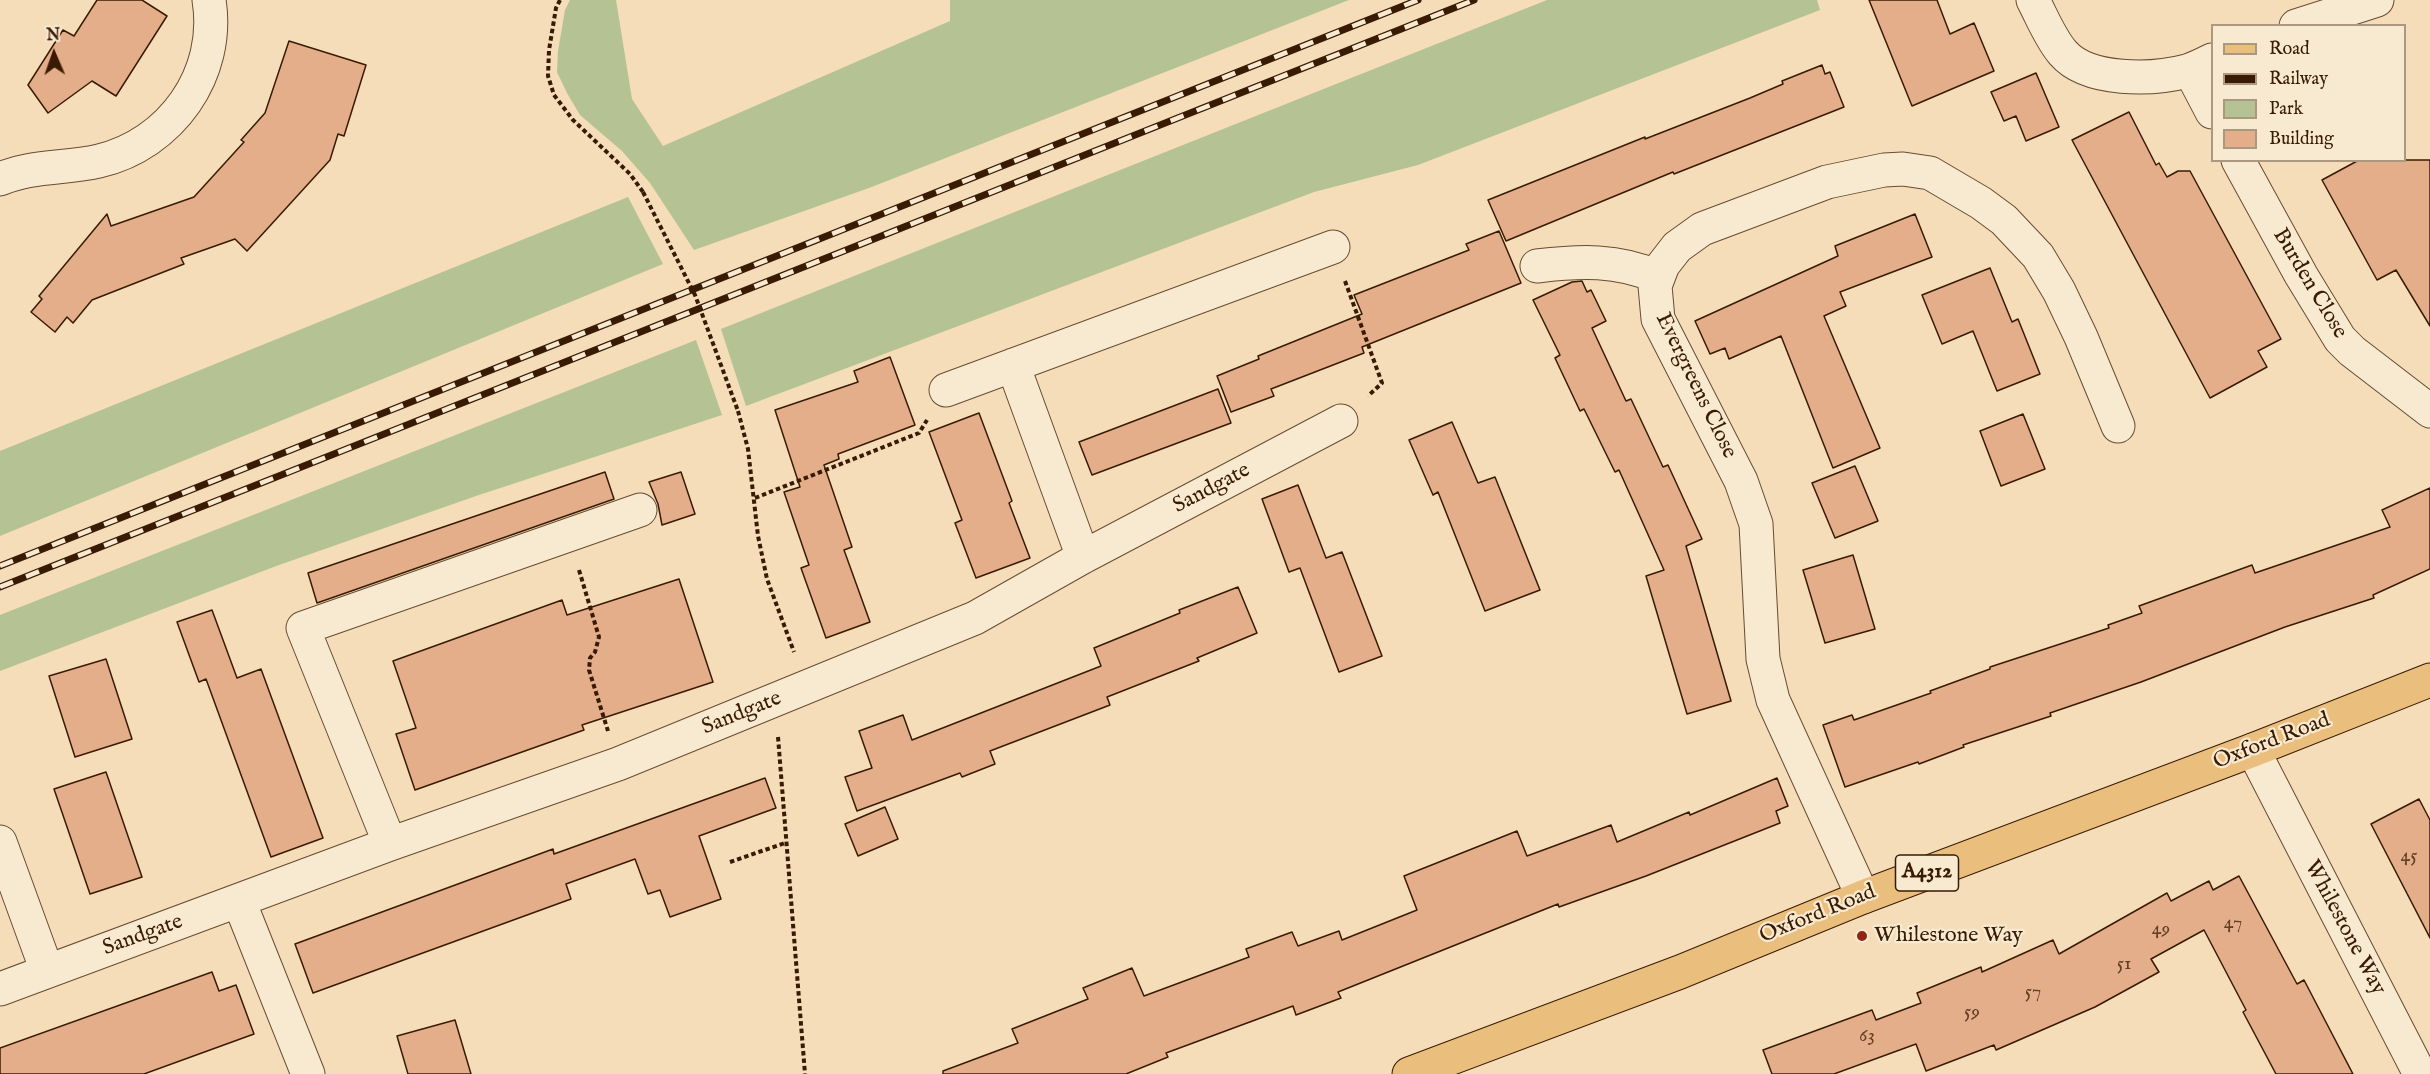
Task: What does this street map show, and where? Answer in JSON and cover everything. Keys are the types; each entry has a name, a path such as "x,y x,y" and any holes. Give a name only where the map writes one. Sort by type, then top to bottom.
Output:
{"main road":[{"name":"Oxford Road","path":"1409,1074 1680,972 1863,897 2430,681"}],"street":[{"path":"0,178 15,172 97,161 120,154 143,143 173,119 189,98 202,72 210,44 209,0"},
{"path":"2033,0 2063,53 2086,68 2101,73 2153,76 2201,65 2211,108"},
{"path":"2302,24 2377,0"},
{"name":"Burden Close","path":"2239,162 2301,275 2340,339 2352,351 2430,411"},
{"name":"Evergreens Close","path":"1863,897 1773,700 1763,659 1759,544 1751,506 1737,472 1658,319 1655,296 1658,277 1669,256 1677,247 1702,229 1827,182 1884,170 1903,169 1930,173 1981,203 2018,234 2038,256 2059,291 2081,337 2118,426"},
{"path":"946,390 1333,247"},
{"path":"1537,266 1578,261 1619,264 1658,277"},
{"path":"1013,365 1083,557"},
{"name":"Sandgate","path":"0,989 390,844 618,764 975,618 1083,557 1341,421"},
{"path":"390,844 303,628 640,510"},
{"name":"Whilestone Way","path":"2253,750 2420,1074"},
{"path":"0,842 46,970"},
{"path":"239,901 308,1074"}],"path":[{"path":"560,0 556,9 549,50 548,76 554,95 573,120 630,174 643,192 695,294 738,411 748,449 758,536 767,579 807,687"},
{"path":"1333,247 1382,383 1341,421"},
{"path":"755,498 919,433 946,390"},
{"path":"568,534 599,637 595,652 590,658 589,670 618,764"},
{"path":"775,700 805,1074"},
{"path":"730,862 785,843"}],"green space":[{"path":"570,0 616,0 632,99 663,146 950,21 950,0 1349,0 869,188 694,250 650,183 622,151 580,115 567,93 557,72 565,10"},
{"path":"1547,0 1817,0 1820,10 1418,165 1314,192 746,406 721,329"},
{"path":"628,197 663,264 0,536 0,451"},
{"path":"696,340 722,415 476,496 279,565 0,671 0,615"}],"building":[{"path":"97,0 142,0 167,16 116,96 92,81 48,113 28,85 63,30 74,36"},
{"path":"1869,0 1937,0 1950,34 1974,23 1994,71 1912,106"},
{"path":"289,41 366,65 344,136 338,134 330,160 247,251 235,239 181,258 184,264 92,300 73,323 67,317 55,332 31,312 42,299 39,296 107,214 111,226 194,197 244,142 241,140 265,113"},
{"path":"1822,65 1825,74 1830,72 1844,107 1674,174 1673,172 1506,241 1488,200 1750,98 1783,84 1782,81"},
{"path":"2036,73 2059,127 2026,141 2016,116 2004,121 1991,92"},
{"path":"2129,112 2156,165 2159,163 2167,177 2178,171 2190,171 2281,339 2258,351 2267,367 2210,398 2072,140"},
{"path":"2430,160 2430,326 2396,270 2377,280 2322,180 2355,162"},
{"path":"1915,214 1932,257 1840,292 1846,306 1824,316 1880,448 1833,468 1781,336 1729,359 1725,348 1710,354 1695,321 1838,256 1835,246"},
{"path":"1499,231 1521,283 1362,347 1364,353 1271,389 1274,396 1231,412 1217,376 1259,359 1258,356 1362,314 1354,295 1469,250 1466,244"},
{"path":"1990,268 2012,322 2018,319 2040,374 1997,391 1973,331 1942,344 1922,295"},
{"path":"1582,281 1587,292 1591,290 1606,321 1592,328 1626,401 1631,399 1663,467 1668,465 1702,539 1686,546 1731,701 1687,714 1646,576 1664,570 1619,470 1615,472 1584,409 1580,411 1555,358 1560,355 1533,300 1572,282"},
{"path":"890,357 915,425 838,454 839,459 824,465 852,547 844,550 870,622 826,638 801,568 809,565 784,492 800,487 775,410 858,382 854,371"},
{"path":"1218,389 1231,423 1092,475 1079,442"},
{"path":"979,413 1012,501 1009,503 1030,558 976,578 955,523 962,520 929,432"},
{"path":"2023,414 2045,469 2001,486 1980,431"},
{"path":"1452,422 1478,483 1495,477 1540,590 1485,611 1438,492 1433,495 1409,440"},
{"path":"1855,466 1878,521 1835,538 1812,483"},
{"path":"605,472 614,499 317,603 308,573"},
{"path":"681,472 695,514 662,525 658,504 649,482"},
{"path":"1298,485 1326,558 1342,552 1382,656 1339,672 1300,568 1289,572 1262,499"},
{"path":"2430,488 2430,569 2373,595 2374,598 2285,627 2141,682 2050,713 2051,716 1963,745 1964,747 1919,764 1918,762 1845,787 1823,725 1852,715 1854,720 1931,693 1930,691 1990,669 1990,667 2109,628 2108,625 2142,613 2139,606 2252,565 2255,573 2390,527 2382,510"},
{"path":"1853,555 1875,629 1825,643 1803,570"},
{"path":"679,579 713,682 582,725 584,730 415,790 396,734 416,728 393,661 562,600 567,615"},
{"path":"1238,587 1257,633 1197,658 1199,661 1107,697 1110,705 990,751 995,764 962,777 960,773 857,811 845,777 872,768 859,731 903,715 912,740 1101,666 1094,648 1180,613 1179,610"},
{"path":"212,610 237,678 261,669 323,838 271,857 206,679 199,682 177,622"},
{"path":"106,659 132,739 75,757 49,676"},
{"path":"106,772 142,877 90,894 54,789"},
{"path":"765,778 776,808 699,836 721,899 670,917 660,890 648,894 635,859 566,884 571,899 313,993 295,944 553,849 554,854"},
{"path":"1777,778 1788,806 1776,811 1780,823 1646,876 1559,907 1558,904 1338,992 1341,998 1296,1015 1293,1006 1166,1053 1168,1057 1126,1074 943,1074 943,1071 1018,1043 1012,1029 1088,999 1083,988 1132,968 1144,996 1249,957 1246,949 1292,932 1298,946 1339,931 1342,940 1417,910 1404,876 1517,831 1527,856 1611,825 1617,842 1689,812 1690,815"},
{"path":"2419,799 2430,820 2430,938 2371,824"},
{"path":"885,807 898,839 858,856 845,824"},
{"path":"2239,876 2297,984 2304,980 2353,1074 2276,1074 2204,930 2151,959 2159,972 2095,1007 1996,1050 1994,1045 1926,1071 1916,1044 1834,1074 1772,1074 1763,1050 1872,1010 1876,1020 1921,1003 1917,993 1981,967 1982,972 2053,940 2059,954 2167,893 2171,901 2209,881 2213,890"},
{"path":"212,972 219,991 236,985 254,1034 144,1074 0,1074 0,1048"},
{"path":"455,1020 471,1074 408,1074 397,1036"}],"railway":[{"path":"0,566 1418,0"},
{"path":"0,587 1474,0"}],"place":[{"name":"Whilestone Way","path":"1862,936"}]}
